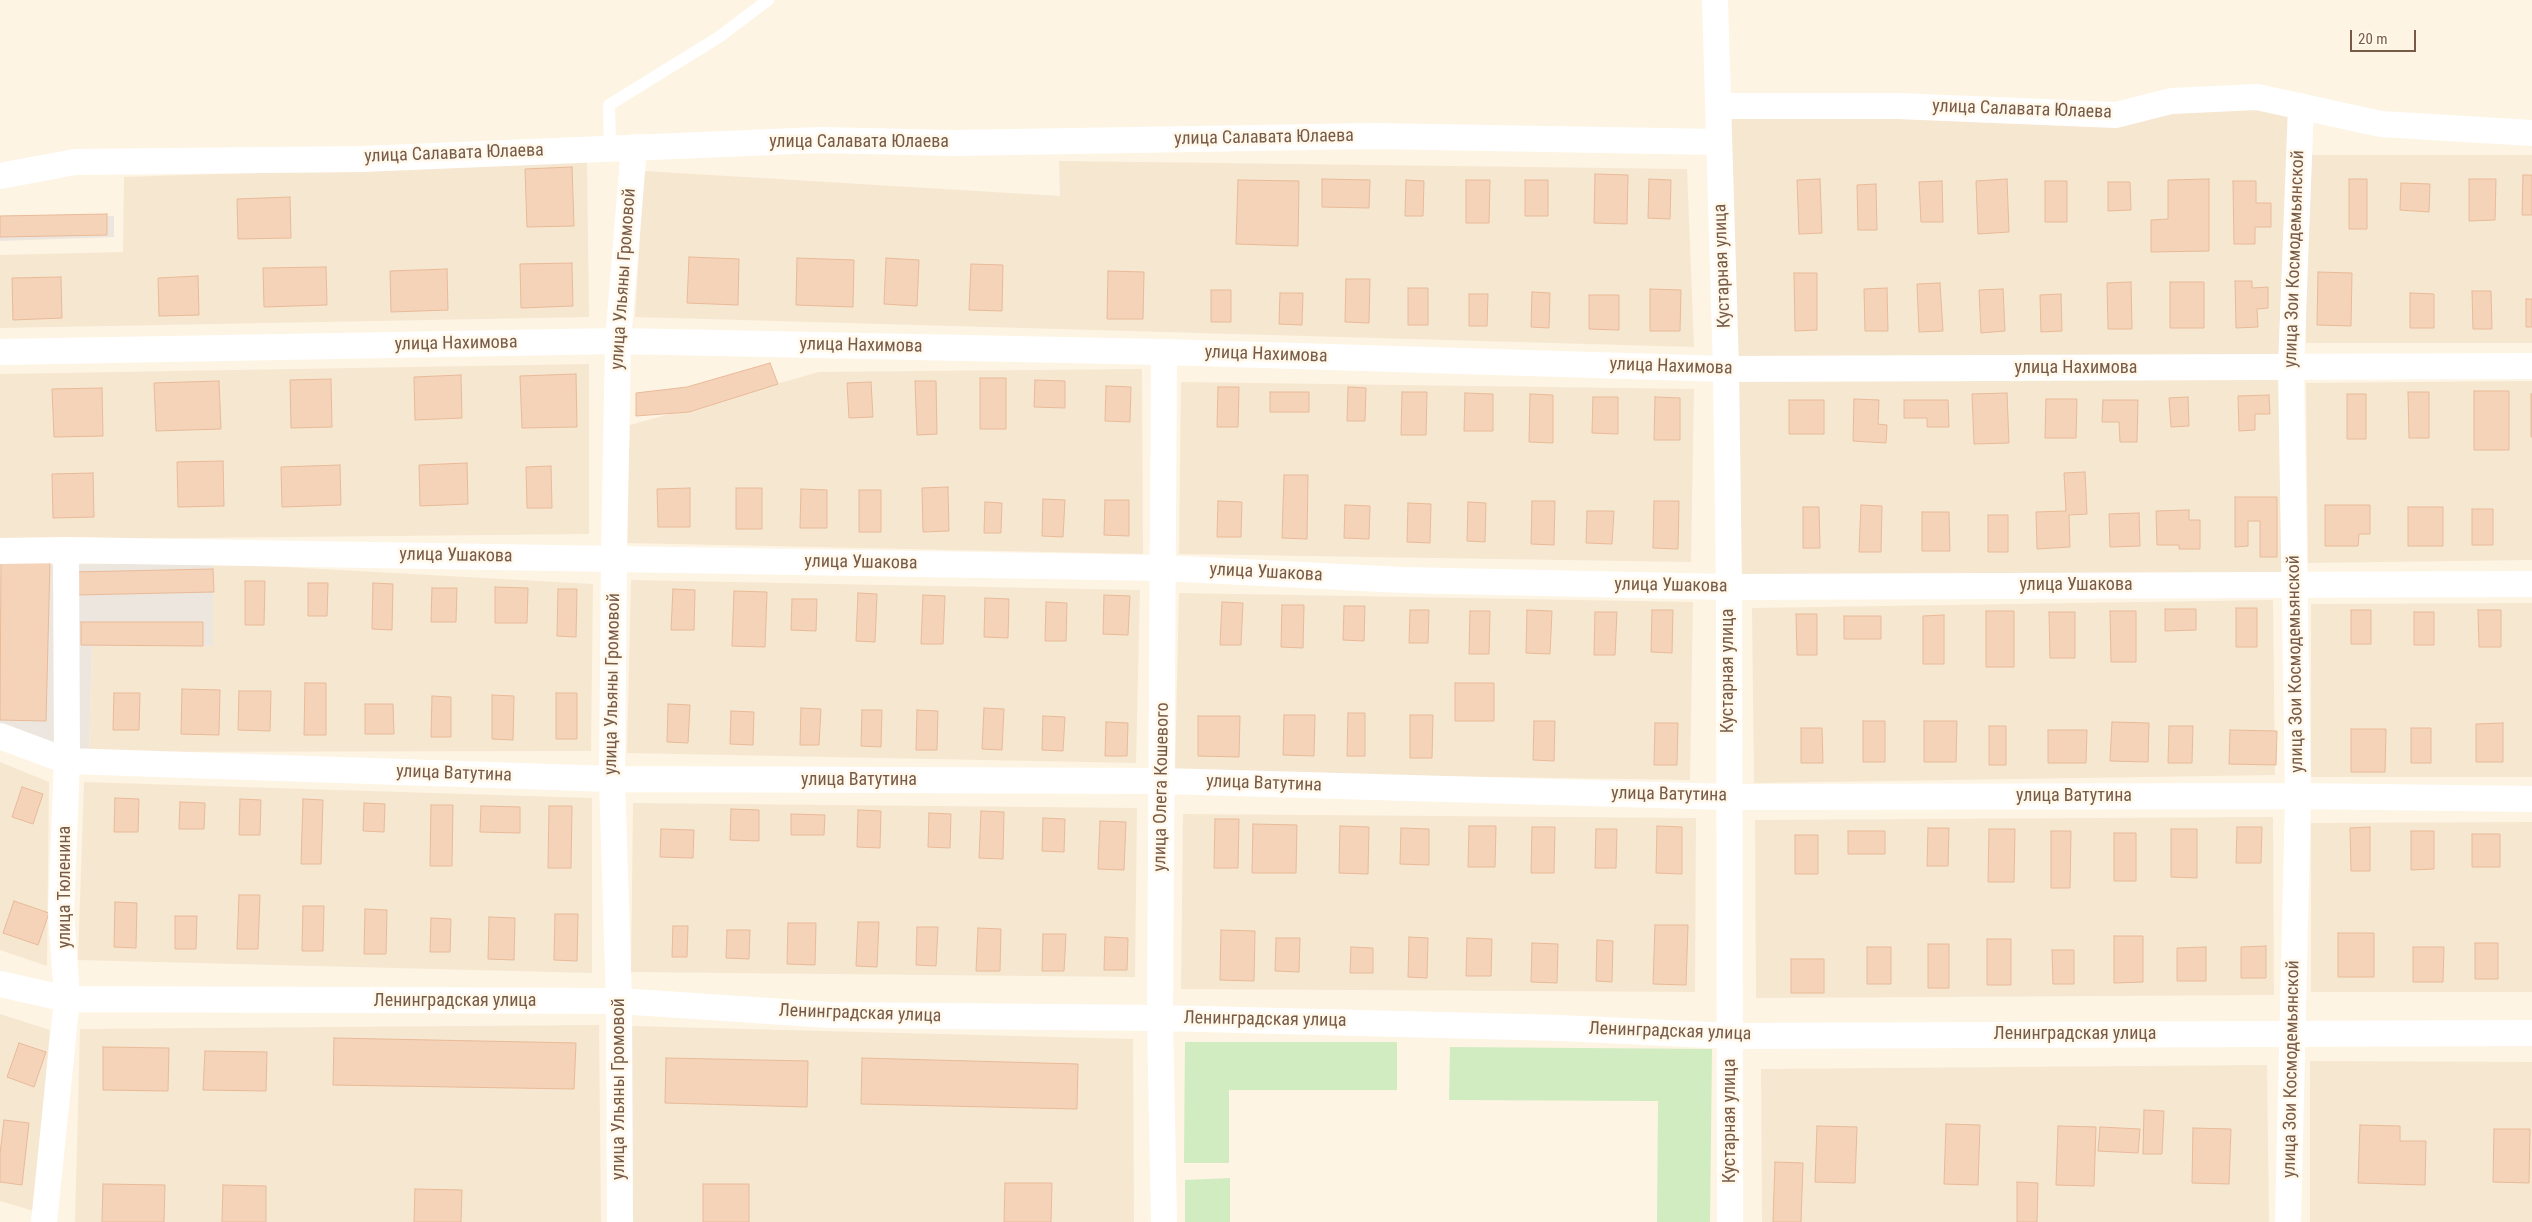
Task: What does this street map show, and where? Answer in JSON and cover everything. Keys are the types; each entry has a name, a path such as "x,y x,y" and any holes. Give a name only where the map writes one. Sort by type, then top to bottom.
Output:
{"street":[{"name":"Кустарная улица","path":"1715,0 1726,369 1729,588 1730,1222"},
{"name":"улица Салавата Юлаева","path":"1718,106 1896,106 2116,115 2171,101 2257,97 2381,124 2532,133"},
{"name":"улица Зои Космодемьянской","path":"2288,1222 2298,796 2291,367 2301,106"},
{"name":"улица Салавата Юлаева","path":"0,176 75,162 362,158 821,140 953,143 1373,136 1719,142"},
{"name":"улица Ульяны Громовой","path":"620,1222 619,1002 612,779 622,147"},
{"name":"улица Нахимова","path":"0,352 618,341 1164,352 1726,369 2532,366"},
{"name":"улица Олега Кошевого","path":"1164,352 1160,1018 1164,1222"},
{"name":"улица Ушакова","path":"0,551 66,550 1164,568 1402,580 1729,588 2532,584"},
{"name":"улица Тюленина","path":"44,1222 67,999 62,912 67,761 66,550"},
{"name":"улица Ватутина","path":"0,736 67,761 612,779 1162,781 1728,797 2298,796 2532,799"},
{"name":"Ленинградская улица","path":"0,984 67,999 619,1002 829,1015 1160,1018 1562,1028 1731,1036 2532,1033"}],"lane":[{"path":"622,147 609,104 719,37 768,0"}],"shaded area":[{"path":"2173,106 2297,109 2288,364 1731,364 1722,110"},
{"path":"2306,155 2532,155 2532,343 2306,343"},
{"path":"1059,161 1687,169 1694,347 635,317 644,171 1060,196"},
{"path":"587,162 589,317 0,328 0,255 123,252 124,177"},
{"path":"114,216 114,237 0,241 0,218"},
{"path":"589,364 589,534 0,540 0,374"},
{"path":"1142,369 1143,554 626,543 630,425 819,372"},
{"path":"2288,370 2291,579 1733,584 1731,373"},
{"path":"2532,381 2532,560 2308,563 2306,383"},
{"path":"1181,382 1694,389 1691,562 1179,554"},
{"path":"213,563 593,584 591,751 89,752 92,646 212,646"},
{"path":"213,563 213,646 92,646 89,752 68,753 0,726 0,565"},
{"path":"631,580 1140,590 1136,763 627,753"},
{"path":"1179,593 1693,602 1690,780 1175,772"},
{"path":"2273,600 2275,775 1754,783 1752,608"},
{"path":"2532,603 2532,777 2311,777 2311,604"},
{"path":"0,762 49,782 47,966 0,950"},
{"path":"84,782 592,798 592,973 78,960"},
{"path":"633,803 1137,808 1135,977 631,972"},
{"path":"1183,814 1696,818 1695,992 1181,989"},
{"path":"2273,817 2274,995 1756,998 1755,820"},
{"path":"2532,822 2532,992 2311,992 2311,823"},
{"path":"0,1014 50,1030 34,1211 0,1201"},
{"path":"599,1025 601,1222 75,1222 80,1029"},
{"path":"631,1026 1133,1039 1134,1222 628,1222"},
{"path":"2310,1061 2532,1062 2532,1222 2310,1222"},
{"path":"2267,1065 2269,1222 1762,1222 1761,1069"}],"green space":[{"path":"1185,1042 1397,1042 1397,1090 1229,1090 1229,1163 1184,1163"},
{"path":"1450,1047 1712,1049 1710,1222 1657,1222 1658,1101 1449,1100"},
{"path":"1230,1178 1230,1222 1185,1222 1185,1180"}],"building":[{"path":"572,167 574,226 527,227 525,169"},
{"path":"1595,174 1628,175 1627,224 1594,223"},
{"path":"2523,175 2532,175 2532,215 2522,215"},
{"path":"1322,179 1370,180 1369,208 1322,207"},
{"path":"1649,179 1671,180 1670,219 1648,218"},
{"path":"1820,179 1822,233 1799,234 1797,180"},
{"path":"2007,179 2009,232 1978,234 1976,181"},
{"path":"2209,179 2209,251 2151,252 2151,220 2168,219 2168,180"},
{"path":"2349,179 2367,179 2367,229 2349,229"},
{"path":"2469,179 2496,179 2495,220 2469,221"},
{"path":"1238,180 1299,181 1298,246 1236,244"},
{"path":"1406,180 1424,181 1423,216 1405,216"},
{"path":"1466,180 1490,180 1489,223 1466,223"},
{"path":"1525,180 1548,180 1548,216 1525,216"},
{"path":"1942,181 1943,222 1921,222 1919,182"},
{"path":"2045,181 2067,181 2067,222 2045,222"},
{"path":"2233,181 2256,181 2256,203 2271,203 2271,227 2255,227 2255,244 2234,244"},
{"path":"2108,182 2130,182 2131,210 2108,211"},
{"path":"2401,183 2430,184 2429,212 2400,210"},
{"path":"1876,184 1877,230 1858,230 1857,185"},
{"path":"290,197 291,238 238,239 237,199"},
{"path":"107,214 107,235 0,237 0,216"},
{"path":"689,257 739,259 738,305 687,303"},
{"path":"797,258 854,260 853,307 796,305"},
{"path":"886,258 919,260 917,306 884,304"},
{"path":"572,263 573,306 521,308 520,264"},
{"path":"971,264 1003,265 1002,311 969,310"},
{"path":"326,267 327,305 264,307 263,268"},
{"path":"447,269 448,310 391,312 390,271"},
{"path":"1108,271 1144,272 1143,319 1107,319"},
{"path":"2318,272 2352,273 2351,326 2317,325"},
{"path":"1794,273 1817,273 1817,330 1795,331"},
{"path":"198,276 199,315 159,316 158,278"},
{"path":"61,277 62,318 13,320 12,278"},
{"path":"1346,279 1370,279 1369,323 1345,322"},
{"path":"2235,281 2252,281 2252,288 2268,287 2268,308 2257,309 2258,327 2236,328"},
{"path":"2131,282 2132,329 2108,329 2107,283"},
{"path":"2170,282 2204,282 2204,328 2170,328"},
{"path":"1940,283 1943,331 1919,332 1917,284"},
{"path":"1408,288 1428,288 1428,325 1408,325"},
{"path":"1887,288 1888,331 1865,331 1864,289"},
{"path":"1650,289 1681,290 1680,331 1650,331"},
{"path":"2003,289 2005,331 1981,333 1979,290"},
{"path":"1211,290 1231,290 1231,322 1211,322"},
{"path":"2472,291 2491,291 2492,329 2473,329"},
{"path":"1532,292 1550,293 1549,328 1531,327"},
{"path":"1280,293 1303,293 1302,325 1279,324"},
{"path":"2410,293 2434,294 2434,328 2410,328"},
{"path":"1469,294 1488,294 1487,326 1469,326"},
{"path":"2061,294 2062,331 2041,332 2040,295"},
{"path":"1589,295 1619,295 1619,330 1589,329"},
{"path":"2526,299 2532,299 2532,327 2526,327"},
{"path":"770,363 778,384 689,412 636,416 636,393 687,387"},
{"path":"576,374 577,427 522,428 520,376"},
{"path":"461,375 462,418 415,420 414,377"},
{"path":"980,378 1006,378 1006,429 980,429"},
{"path":"331,379 332,427 291,428 290,380"},
{"path":"1035,380 1065,381 1065,408 1034,407"},
{"path":"219,381 221,429 156,431 154,383"},
{"path":"915,381 936,381 937,434 917,435"},
{"path":"871,382 873,417 849,418 847,383"},
{"path":"1106,386 1131,387 1130,422 1105,421"},
{"path":"1218,387 1239,387 1238,427 1217,427"},
{"path":"1348,387 1366,388 1365,421 1347,421"},
{"path":"102,388 103,436 54,437 52,389"},
{"path":"2474,391 2509,391 2509,450 2474,450"},
{"path":"1270,392 1309,392 1309,412 1270,412"},
{"path":"1402,392 1427,392 1426,435 1401,435"},
{"path":"2408,392 2429,392 2429,438 2409,438"},
{"path":"1465,393 1493,394 1493,431 1464,431"},
{"path":"2007,393 2009,443 1974,444 1972,394"},
{"path":"1530,394 1553,395 1553,443 1529,442"},
{"path":"2347,394 2366,394 2366,439 2347,439"},
{"path":"2532,394 2532,437 2531,437"},
{"path":"2269,395 2270,414 2255,414 2255,430 2239,431 2238,396"},
{"path":"1593,397 1618,397 1618,434 1592,433"},
{"path":"1655,397 1680,398 1680,440 1654,440"},
{"path":"2188,397 2189,426 2171,427 2169,398"},
{"path":"1854,399 1879,400 1878,424 1887,425 1886,443 1853,441"},
{"path":"2046,399 2077,399 2076,438 2045,438"},
{"path":"1789,400 1824,400 1824,434 1789,434"},
{"path":"1904,400 1948,400 1949,427 1927,427 1927,418 1904,418"},
{"path":"2103,400 2138,400 2137,442 2120,442 2119,422 2102,422"},
{"path":"223,461 224,506 178,507 177,462"},
{"path":"467,463 468,504 420,506 419,465"},
{"path":"340,465 341,505 282,507 281,467"},
{"path":"551,466 552,508 527,508 526,467"},
{"path":"2085,472 2087,514 2069,515 2070,547 2037,549 2036,512 2066,511 2064,473"},
{"path":"93,473 94,517 53,518 52,474"},
{"path":"1284,475 1308,475 1307,539 1282,538"},
{"path":"948,487 949,531 923,532 922,488"},
{"path":"690,488 690,527 658,527 657,489"},
{"path":"736,488 762,488 762,529 736,529"},
{"path":"801,489 827,490 827,528 800,528"},
{"path":"859,490 881,490 881,532 859,532"},
{"path":"2235,497 2277,497 2277,557 2260,557 2260,521 2248,521 2248,546 2235,547"},
{"path":"1043,499 1065,500 1063,537 1042,536"},
{"path":"1105,500 1129,500 1129,536 1104,535"},
{"path":"1218,501 1242,502 1241,537 1217,537"},
{"path":"1532,501 1555,501 1554,545 1531,544"},
{"path":"1654,501 1679,501 1678,549 1653,548"},
{"path":"985,502 1002,503 1001,533 984,533"},
{"path":"1468,502 1486,503 1485,542 1467,541"},
{"path":"1408,503 1431,504 1430,543 1407,542"},
{"path":"1345,505 1370,506 1369,539 1344,538"},
{"path":"1861,505 1882,506 1881,552 1859,552"},
{"path":"2325,505 2370,505 2370,534 2359,534 2358,546 2325,546"},
{"path":"1803,507 1819,507 1820,548 1803,548"},
{"path":"2408,507 2443,507 2443,546 2408,546"},
{"path":"2472,509 2493,509 2493,545 2472,545"},
{"path":"2189,510 2189,520 2200,520 2200,549 2179,549 2179,545 2157,545 2156,511"},
{"path":"1587,511 1614,511 1612,544 1586,543"},
{"path":"1922,512 1949,512 1950,551 1922,551"},
{"path":"2139,513 2140,546 2110,547 2109,514"},
{"path":"1988,515 2008,515 2008,552 1988,552"},
{"path":"1,560 50,561 46,721 0,720"},
{"path":"213,569 214,592 75,595 74,572"},
{"path":"245,581 265,581 264,625 245,625"},
{"path":"308,583 328,583 327,616 308,616"},
{"path":"373,583 393,584 392,630 372,629"},
{"path":"495,587 528,588 527,623 495,623"},
{"path":"432,588 457,588 456,622 431,622"},
{"path":"558,589 577,589 576,637 557,636"},
{"path":"673,589 695,590 694,630 671,630"},
{"path":"734,591 767,592 765,647 732,646"},
{"path":"858,593 877,594 875,642 856,641"},
{"path":"923,595 945,596 943,644 921,644"},
{"path":"1104,595 1130,596 1128,635 1103,634"},
{"path":"985,598 1009,599 1008,638 984,637"},
{"path":"792,599 817,599 816,631 791,630"},
{"path":"1046,602 1067,603 1066,641 1045,641"},
{"path":"1222,602 1243,603 1241,645 1220,645"},
{"path":"1282,605 1304,605 1303,648 1281,647"},
{"path":"1344,606 1365,606 1364,641 1343,640"},
{"path":"2236,608 2257,608 2257,647 2236,647"},
{"path":"2165,609 2196,609 2196,630 2165,631"},
{"path":"1410,610 1429,610 1428,643 1409,643"},
{"path":"1527,610 1552,611 1550,654 1526,653"},
{"path":"1652,610 1673,610 1672,653 1651,652"},
{"path":"2351,610 2371,610 2371,644 2351,644"},
{"path":"2478,610 2501,610 2501,647 2479,647"},
{"path":"1470,611 1490,611 1489,654 1469,654"},
{"path":"1986,611 2014,611 2014,667 1986,667"},
{"path":"2110,611 2136,611 2136,662 2111,662"},
{"path":"1595,612 1617,612 1615,655 1594,655"},
{"path":"2049,612 2075,612 2075,658 2050,658"},
{"path":"2414,612 2434,612 2434,645 2414,645"},
{"path":"1796,614 1817,614 1817,655 1797,655"},
{"path":"1944,615 1944,664 1923,664 1923,616"},
{"path":"1844,616 1881,616 1881,639 1844,639"},
{"path":"81,622 203,622 203,646 81,645"},
{"path":"305,683 326,683 326,735 304,735"},
{"path":"1455,683 1494,683 1494,721 1455,721"},
{"path":"182,689 220,690 219,735 181,734"},
{"path":"239,691 271,691 270,731 238,730"},
{"path":"114,693 140,693 139,730 113,730"},
{"path":"556,693 577,693 577,739 556,739"},
{"path":"492,695 514,696 513,740 492,739"},
{"path":"432,696 451,697 451,737 431,737"},
{"path":"365,704 393,704 394,734 365,734"},
{"path":"668,704 690,705 688,743 667,742"},
{"path":"801,708 821,709 819,745 800,745"},
{"path":"984,708 1004,709 1002,750 982,749"},
{"path":"862,710 882,710 881,747 861,746"},
{"path":"917,710 938,711 937,750 916,750"},
{"path":"731,711 754,712 753,745 730,744"},
{"path":"1348,713 1365,713 1365,756 1347,756"},
{"path":"1284,715 1315,715 1314,756 1283,755"},
{"path":"1410,715 1433,715 1432,758 1410,758"},
{"path":"1043,716 1065,717 1063,751 1042,750"},
{"path":"1198,716 1240,716 1239,757 1198,756"},
{"path":"1534,721 1555,721 1554,761 1533,760"},
{"path":"1863,721 1885,721 1885,762 1863,762"},
{"path":"1924,721 1957,721 1956,762 1924,762"},
{"path":"1106,722 1128,723 1127,756 1105,756"},
{"path":"2112,722 2149,723 2148,762 2110,761"},
{"path":"1655,723 1678,723 1677,765 1654,765"},
{"path":"2503,723 2503,762 2476,762 2476,724"},
{"path":"1989,726 2006,726 2006,765 1989,765"},
{"path":"2169,726 2193,726 2192,763 2168,763"},
{"path":"1801,728 1822,728 1823,763 1801,763"},
{"path":"2411,728 2431,728 2431,763 2411,763"},
{"path":"2351,729 2386,729 2385,772 2351,772"},
{"path":"2048,730 2087,730 2086,763 2048,763"},
{"path":"2230,730 2277,731 2276,765 2229,764"},
{"path":"22,787 43,794 33,824 12,817"},
{"path":"115,798 139,799 138,832 114,832"},
{"path":"240,799 261,800 260,835 239,835"},
{"path":"303,799 323,800 321,864 301,864"},
{"path":"180,802 205,803 204,829 179,829"},
{"path":"364,803 385,804 384,832 363,831"},
{"path":"431,805 453,805 452,866 430,866"},
{"path":"481,806 520,807 520,833 480,832"},
{"path":"549,806 572,806 571,868 548,868"},
{"path":"731,809 759,810 759,841 730,840"},
{"path":"858,810 881,811 880,848 857,847"},
{"path":"981,811 1004,812 1003,859 979,858"},
{"path":"929,813 951,814 950,848 928,847"},
{"path":"791,814 825,815 824,835 791,835"},
{"path":"1043,818 1065,819 1064,852 1042,851"},
{"path":"1215,819 1239,819 1238,868 1214,868"},
{"path":"1100,821 1126,822 1124,870 1098,869"},
{"path":"1253,824 1297,825 1296,873 1252,873"},
{"path":"1340,826 1369,827 1368,874 1339,873"},
{"path":"1469,826 1496,826 1495,867 1468,867"},
{"path":"1657,826 1682,827 1682,874 1656,873"},
{"path":"1532,827 1555,827 1554,873 1531,873"},
{"path":"2237,827 2262,827 2261,863 2236,863"},
{"path":"2370,827 2370,871 2351,871 2350,828"},
{"path":"1401,828 1429,829 1429,865 1400,864"},
{"path":"1928,828 1949,828 1948,866 1927,866"},
{"path":"661,829 694,830 693,858 660,857"},
{"path":"1596,829 1617,829 1616,868 1595,868"},
{"path":"1989,829 2015,829 2014,882 1988,882"},
{"path":"2171,829 2197,829 2197,878 2171,877"},
{"path":"1848,831 1885,831 1885,854 1848,854"},
{"path":"2051,831 2071,831 2070,888 2051,888"},
{"path":"2411,831 2434,831 2434,869 2411,870"},
{"path":"2114,833 2136,833 2136,881 2114,881"},
{"path":"2472,834 2500,834 2500,867 2472,867"},
{"path":"1795,835 1818,835 1818,874 1795,874"},
{"path":"239,895 260,895 258,949 237,949"},
{"path":"14,901 49,913 38,945 3,933"},
{"path":"115,902 137,903 136,948 114,947"},
{"path":"303,906 324,906 323,951 302,951"},
{"path":"365,909 387,910 386,954 364,954"},
{"path":"555,914 578,914 577,961 554,960"},
{"path":"175,916 197,916 196,949 175,949"},
{"path":"489,917 515,918 514,960 488,959"},
{"path":"431,918 451,919 450,952 430,952"},
{"path":"858,922 879,922 877,967 856,966"},
{"path":"788,923 816,923 815,965 787,964"},
{"path":"1655,925 1688,925 1686,985 1653,984"},
{"path":"673,926 688,926 687,957 672,957"},
{"path":"917,927 938,927 936,966 916,965"},
{"path":"978,928 1001,929 1000,971 976,971"},
{"path":"727,930 750,930 749,959 726,958"},
{"path":"1221,930 1255,931 1254,981 1220,980"},
{"path":"2338,933 2374,933 2374,977 2338,977"},
{"path":"1043,934 1066,934 1064,971 1042,971"},
{"path":"2114,936 2143,936 2143,982 2114,983"},
{"path":"1105,937 1128,938 1127,970 1104,970"},
{"path":"1409,937 1428,938 1427,978 1408,977"},
{"path":"1276,938 1300,938 1299,972 1275,971"},
{"path":"1467,938 1492,939 1491,976 1466,976"},
{"path":"1987,939 2011,939 2011,985 1987,985"},
{"path":"1597,940 1613,941 1612,982 1596,981"},
{"path":"1532,943 1558,944 1557,983 1531,982"},
{"path":"2475,943 2498,943 2498,979 2475,979"},
{"path":"1928,944 1949,944 1949,988 1928,988"},
{"path":"2266,946 2266,978 2241,978 2241,947"},
{"path":"1351,947 1373,948 1373,973 1350,973"},
{"path":"1867,947 1891,947 1891,984 1867,984"},
{"path":"2206,947 2206,981 2177,981 2177,948"},
{"path":"2413,947 2444,947 2443,982 2413,982"},
{"path":"2052,950 2074,950 2074,984 2053,984"},
{"path":"1791,959 1824,959 1824,993 1791,993"},
{"path":"334,1038 576,1043 574,1089 333,1085"},
{"path":"19,1043 46,1052 34,1087 7,1077"},
{"path":"103,1047 169,1048 168,1091 103,1090"},
{"path":"205,1051 267,1052 266,1091 203,1090"},
{"path":"666,1058 808,1061 807,1107 665,1103"},
{"path":"862,1058 1078,1064 1077,1109 861,1104"},
{"path":"2144,1110 2164,1111 2162,1154 2143,1154"},
{"path":"4,1120 29,1123 22,1185 0,1182 0,1154"},
{"path":"1946,1124 1980,1125 1978,1185 1944,1184"},
{"path":"2360,1125 2400,1126 2400,1141 2426,1141 2425,1185 2358,1183"},
{"path":"1817,1126 1857,1127 1855,1183 1815,1182"},
{"path":"2058,1126 2096,1127 2094,1186 2056,1185"},
{"path":"2100,1127 2140,1129 2138,1153 2098,1151"},
{"path":"2193,1128 2231,1129 2229,1184 2192,1183"},
{"path":"2494,1129 2530,1129 2529,1183 2493,1182"},
{"path":"1775,1162 1803,1163 1801,1222 1773,1222"},
{"path":"2017,1182 2038,1183 2037,1222 2017,1222"},
{"path":"1005,1183 1052,1183 1051,1222 1004,1222"},
{"path":"103,1184 165,1185 164,1222 102,1222"},
{"path":"703,1184 749,1184 749,1222 703,1222"},
{"path":"223,1185 266,1186 266,1222 222,1222"},
{"path":"415,1189 462,1190 461,1222 414,1222"}]}
